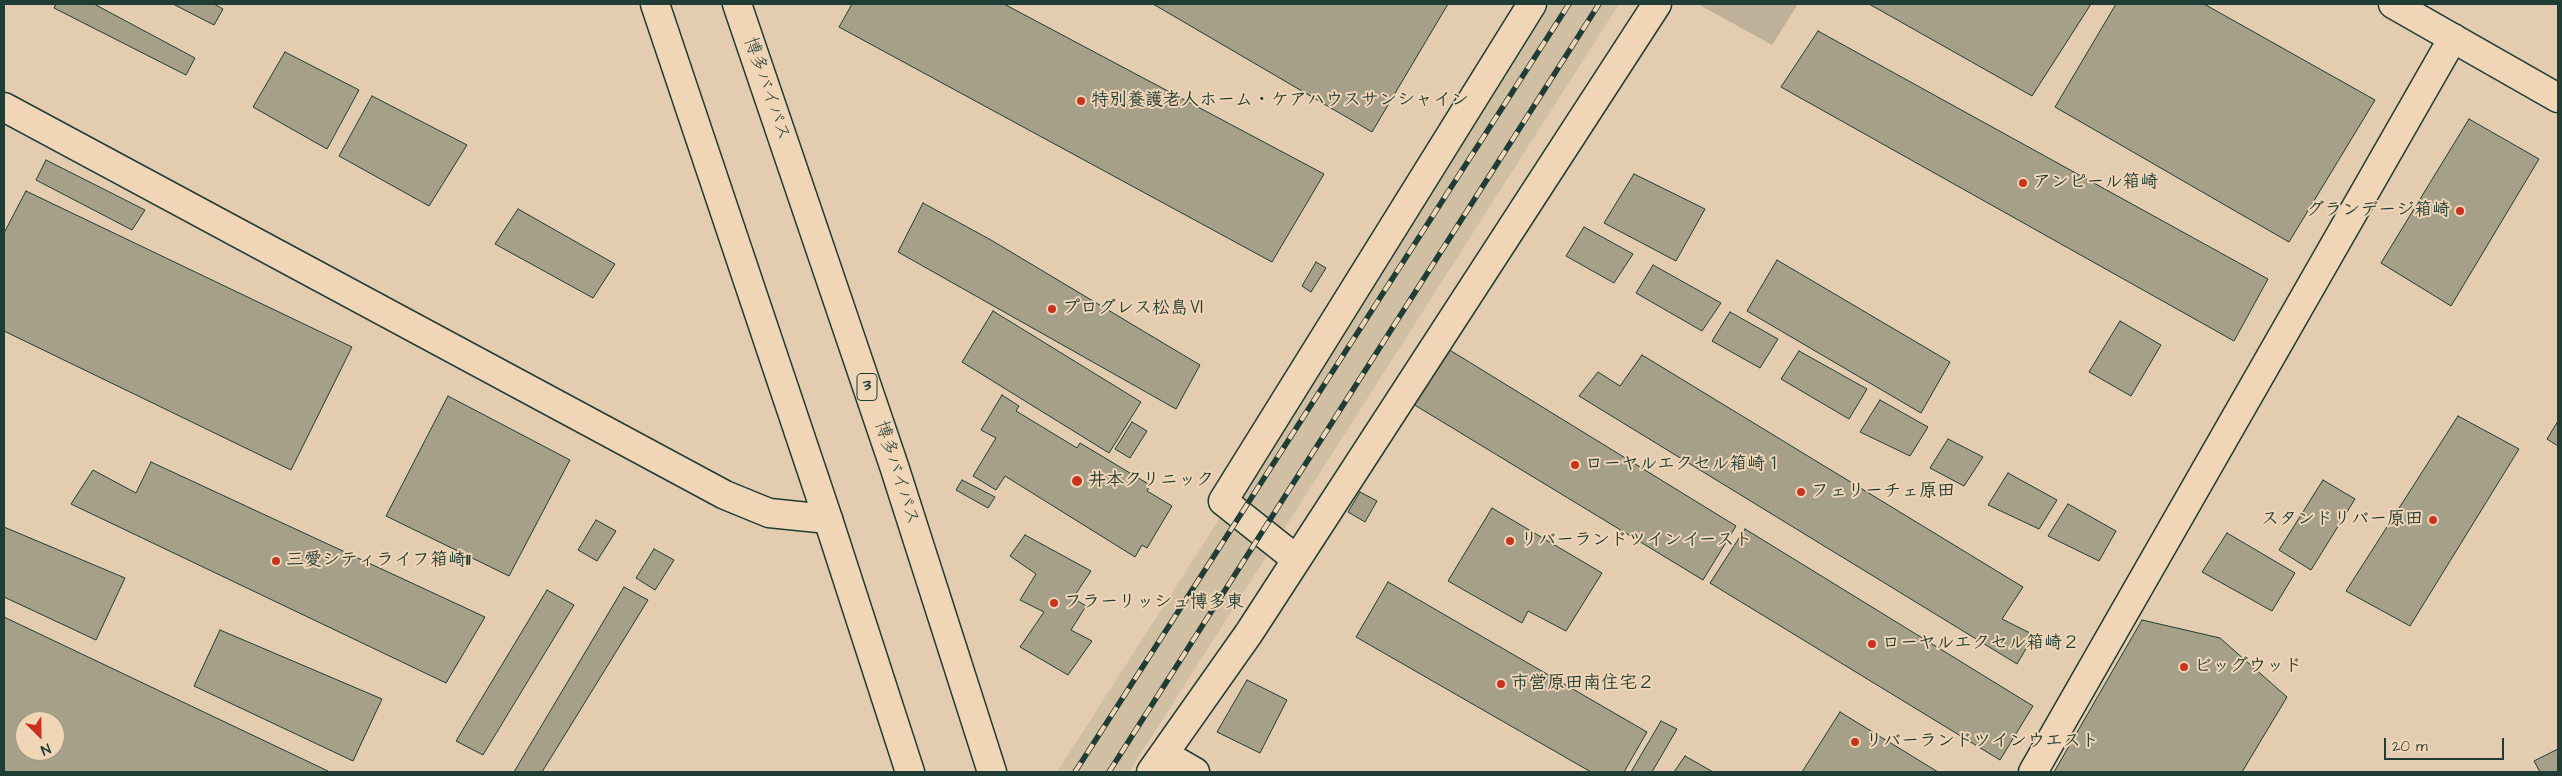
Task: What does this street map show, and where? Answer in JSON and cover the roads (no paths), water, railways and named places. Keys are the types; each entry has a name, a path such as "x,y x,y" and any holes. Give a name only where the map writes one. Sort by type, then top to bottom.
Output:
{"main road":[{"path":"655,4 828,519 910,772"},
{"name":"博多バイパス","path":"737,4 894,466 992,772"},
{"path":"1296,559 1223,501 1532,4"},
{"path":"1195,772 1158,763 1249,633 1657,4"},
{"path":"2393,4 2558,98"},
{"path":"2033,772 2453,38"},
{"path":"4,106 725,494 770,513 828,519"}],"railway":[{"path":"1075,772 1569,4"},
{"path":"1109,772 1599,4"}],"place":[{"name":"特別養護老人ホーム・ケアハウスサンシャイン","path":"1081,101"},
{"name":"アンピール箱崎","path":"2023,183"},
{"name":"グランデージ箱崎","path":"2460,211"},
{"name":"プログレス松島Ⅵ","path":"1052,309"},
{"name":"ローヤルエクセル箱崎１","path":"1575,465"},
{"name":"井本クリニック","path":"1077,481"},
{"name":"フェリーチェ原田","path":"1801,492"},
{"name":"スタンドリバー原田","path":"2433,520"},
{"name":"リバーランドツインイースト","path":"1510,541"},
{"name":"三愛シティライフ箱崎11","path":"276,561"},
{"name":"フラーリッシュ博多東","path":"1054,603"},
{"name":"ローヤルエクセル箱崎２","path":"1872,644"},
{"name":"ビッグウッド","path":"2184,667"},
{"name":"市営原田南住宅２","path":"1501,684"},
{"name":"リバーランドツインウエスト","path":"1855,742"}]}
